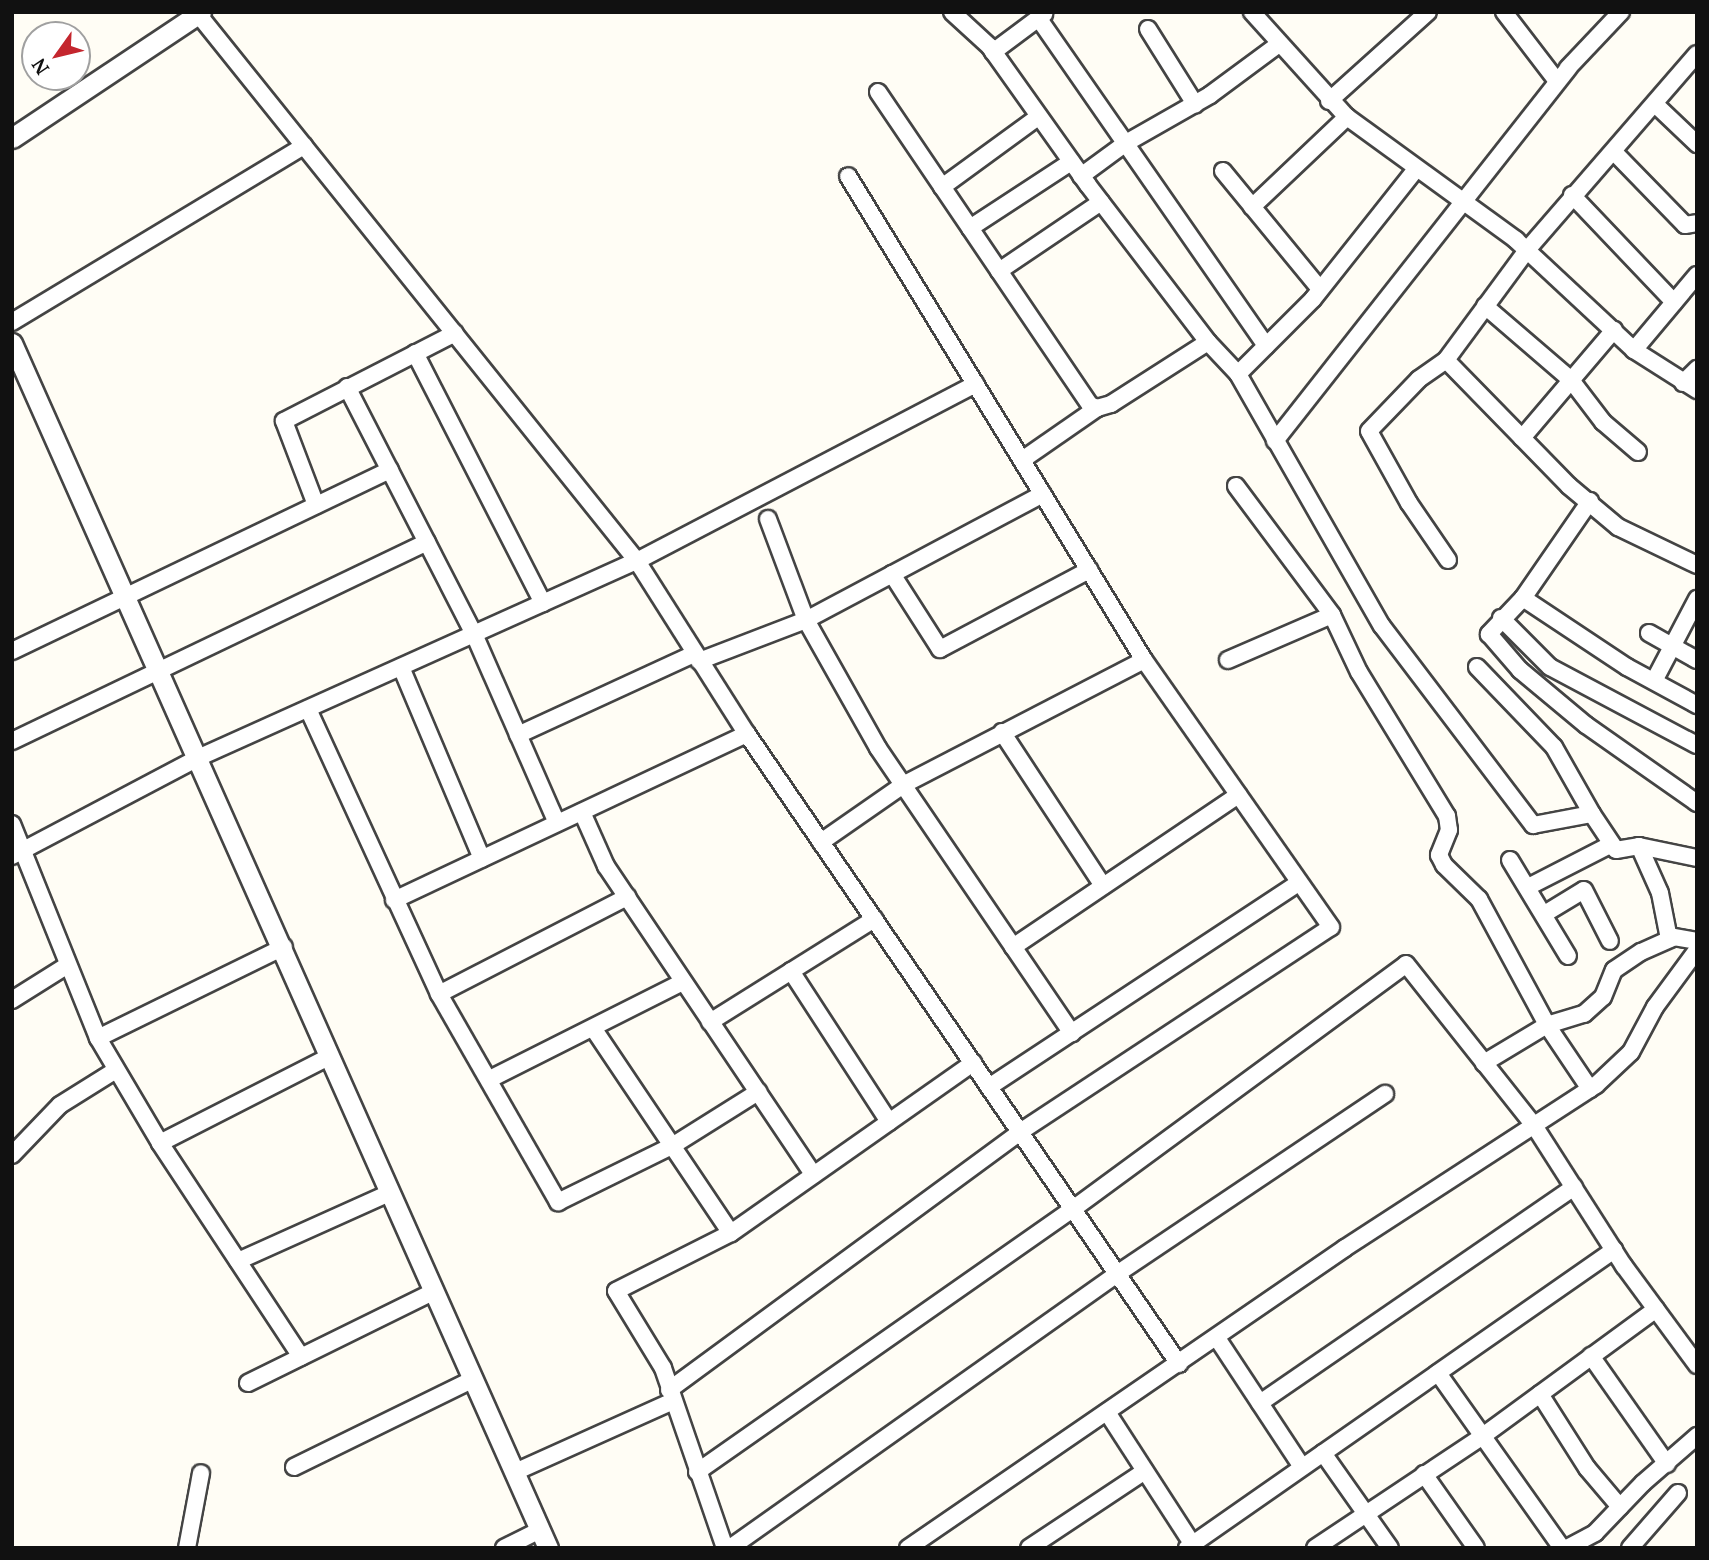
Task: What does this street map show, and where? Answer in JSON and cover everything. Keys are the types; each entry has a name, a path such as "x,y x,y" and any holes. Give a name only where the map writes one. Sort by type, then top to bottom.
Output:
{"street":[{"path":"952,12 993,52 1101,202 1208,342 1238,374 1382,626 1533,825 1592,814"},
{"path":"1252,12 1347,117 1527,250 1634,350 1690,387 1697,369"},
{"path":"1329,100 1428,12"},
{"path":"1504,12 1557,81"},
{"path":"1275,441 1557,81 1621,12"},
{"path":"12,138 199,13 637,561 747,734 1179,1364"},
{"path":"993,52 1042,16 1266,346"},
{"path":"1148,29 1195,104"},
{"path":"1082,176 1126,143 1195,104 1279,44"},
{"path":"1448,560 1409,503 1369,431 1419,379 1446,360 1527,250 1572,195 1615,153 1696,57"},
{"path":"878,93 1085,399 1097,408"},
{"path":"1656,104 1697,144"},
{"path":"942,187 1038,117"},
{"path":"1252,207 1347,117"},
{"path":"12,322 304,146"},
{"path":"1615,153 1685,225 1697,223"},
{"path":"970,228 1071,162"},
{"path":"1238,374 1320,289 1416,169"},
{"path":"1223,171 1320,289"},
{"path":"515,1472 671,1395 1020,1132 1331,926 1297,884 1144,660 848,176"},
{"path":"1572,195 1674,302"},
{"path":"999,271 1101,202"},
{"path":"1634,350 1697,275"},
{"path":"1485,306 1571,380 1603,422 1638,452"},
{"path":"1522,438 1614,331"},
{"path":"316,505 284,421 456,333"},
{"path":"1022,460 1097,408 1208,342"},
{"path":"12,343 124,598 200,757 284,947 329,1057 544,1539 504,1548"},
{"path":"415,353 543,603"},
{"path":"1446,360 1569,486 1590,500 1618,527 1697,565"},
{"path":"17,853 200,757 637,561 975,384"},
{"path":"347,387 474,634 557,823"},
{"path":"12,651 390,470"},
{"path":"1236,486 1332,615 1359,672 1447,816 1449,830 1440,855 1444,865 1479,899 1547,1024 1590,1089"},
{"path":"518,735 697,657 806,620 1043,494"},
{"path":"1590,500 1522,598 1489,634 1520,670 1586,725 1697,803"},
{"path":"768,519 806,620 903,785 1072,1033"},
{"path":"12,741 427,542"},
{"path":"892,574 940,649 1089,570"},
{"path":"1522,598 1697,705"},
{"path":"1654,681 1697,599"},
{"path":"1228,660 1332,615"},
{"path":"1501,618 1550,667 1697,745"},
{"path":"1649,633 1697,660"},
{"path":"821,842 903,785 1144,660"},
{"path":"401,667 482,859"},
{"path":"1477,667 1554,747 1616,850 1639,846 1697,858"},
{"path":"308,709 439,994 558,1202 672,1146 758,1092"},
{"path":"1002,732 1103,886"},
{"path":"394,900 747,734"},
{"path":"1013,947 1238,795"},
{"path":"582,812 606,866 814,1175"},
{"path":"12,824 17,853 98,1038 160,1143 301,1357"},
{"path":"1528,887 1612,844"},
{"path":"1639,846 1660,893 1669,939"},
{"path":"1510,860 1568,956"},
{"path":"989,1087 1297,884"},
{"path":"1545,914 1584,890 1611,941"},
{"path":"439,994 627,897"},
{"path":"710,1022 874,919"},
{"path":"1484,1063 1547,1024 1584,1014 1603,997 1614,970 1669,939 1697,941"},
{"path":"98,1038 284,947"},
{"path":"908,1548 1345,1248 1590,1089 1631,1052 1655,1007 1697,950"},
{"path":"697,1472 1073,1209 1406,964 1535,1127 1614,1250 1697,1365"},
{"path":"12,1000 66,966"},
{"path":"791,971 889,1122"},
{"path":"489,1079 683,982"},
{"path":"593,1028 731,1233"},
{"path":"160,1143 329,1057"},
{"path":"724,1548 663,1368 616,1291 731,1233 973,1063"},
{"path":"12,1155 60,1105 116,1070"},
{"path":"730,1548 1117,1274 1385,1094"},
{"path":"1260,1404 1574,1188"},
{"path":"238,1261 389,1193"},
{"path":"1107,1412 1192,1546 1614,1250"},
{"path":"248,1382 435,1291"},
{"path":"1315,1548 1480,1437 1656,1309"},
{"path":"1217,1338 1303,1467"},
{"path":"1591,1356 1667,1465"},
{"path":"1438,1373 1480,1437 1564,1548 1595,1533 1697,1436"},
{"path":"294,1467 474,1379"},
{"path":"1540,1394 1587,1468 1620,1507"},
{"path":"1323,1452 1363,1514 1390,1548"},
{"path":"1030,1548 1145,1471"},
{"path":"187,1548 201,1472"},
{"path":"1424,1474 1476,1548"},
{"path":"1630,1548 1678,1493"}]}
